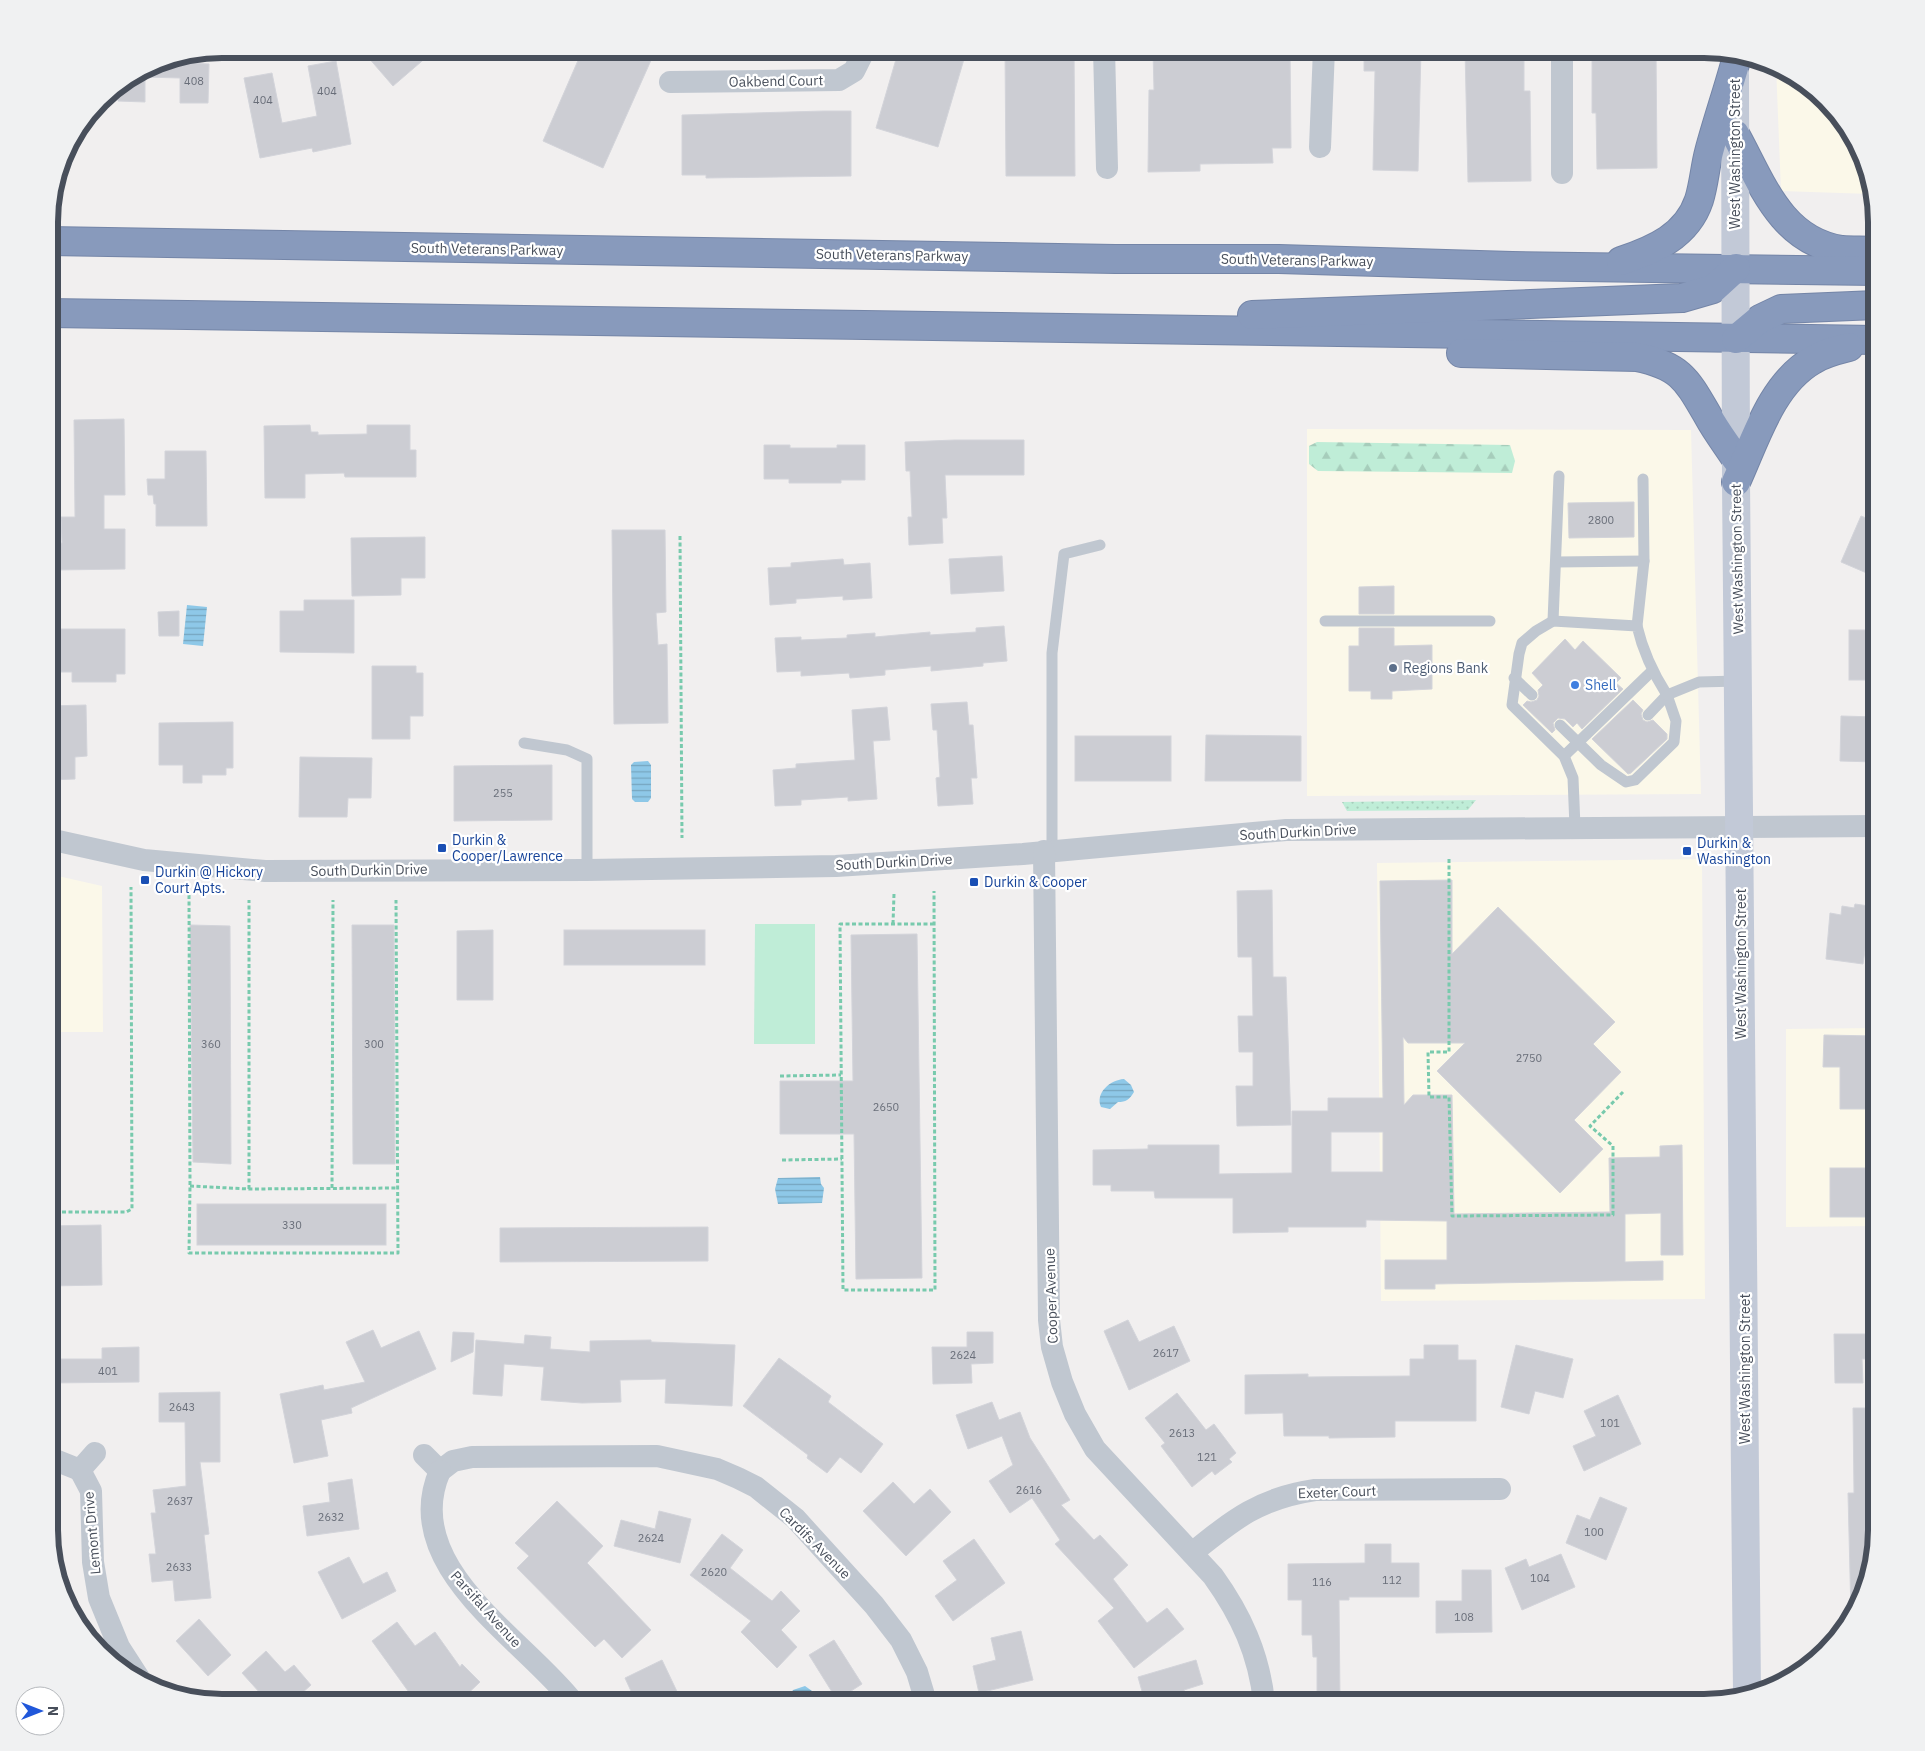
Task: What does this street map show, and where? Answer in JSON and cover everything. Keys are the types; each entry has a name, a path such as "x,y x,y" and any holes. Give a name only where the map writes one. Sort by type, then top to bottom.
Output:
{"highway":[{"path":"1603,266 1641,254 1663,244 1686,224 1699,200 1709,153 1735,61"},
{"path":"1735,134 1773,207 1796,231 1816,242 1841,250 1867,251"},
{"name":"South Veterans Parkway","path":"58,241 1105,259 1279,259 1867,270"},
{"path":"58,249 98,242"},
{"path":"1074,329 1263,314 1682,298 1713,289 1736,268"},
{"path":"1736,339 1760,319 1782,310 1867,305"},
{"path":"58,313 1867,340"},
{"path":"1336,333 1413,352 1637,356 1653,360 1684,377 1697,395 1736,471"},
{"path":"1736,471 1788,380 1813,359 1867,342"}],"street":[{"name":"Oakbend Court","path":"670,82 839,80 854,72 861,58"},
{"path":"1104,58 1107,168"},
{"path":"1320,147 1324,58"},
{"path":"1562,58 1562,173"},
{"name":"West Washington Street","path":"1735,61 1736,471 1747,1687"},
{"name":"South Durkin Drive","path":"58,841 144,860 265,870 587,870 836,866 1048,851 1286,830 1867,826"},
{"name":"Cooper Avenue","path":"1048,851 1049,1320 1052,1348 1062,1382 1075,1414 1095,1449 1218,1583 1242,1621 1255,1655 1262,1694"},
{"path":"58,1461 80,1470 96,1453"},
{"name":"Cardifs Avenue","path":"432,1463 472,1457 657,1456 717,1469 738,1478 756,1487 795,1518 874,1605 901,1640 917,1672 924,1694"},
{"name":"Parsifal Avenue","path":"432,1463 431,1499 433,1531 444,1562 495,1622 567,1694"},
{"name":"Lemont Drive","path":"80,1470 91,1491 93,1562 99,1598 119,1647 132,1667"},
{"name":"Exeter Court","path":"1192,1553 1239,1517 1262,1503 1288,1494 1315,1490 1500,1489"}],"lane":[{"path":"1554,620 1559,476"},
{"path":"1560,724 1578,742 1605,761 1626,782 1635,780 1672,746 1676,721 1667,696 1652,671 1641,646 1637,626 1644,561 1642,479"},
{"path":"1048,851 1052,653 1064,554 1100,545"},
{"path":"1556,562 1644,561"},
{"path":"1575,827 1573,778 1564,756 1512,705 1514,678 1522,643 1554,620 1637,626"},
{"path":"1325,621 1490,621"},
{"path":"1564,756 1652,671"},
{"path":"1514,678 1532,696"},
{"path":"1648,715 1667,696 1699,682 1738,681"},
{"path":"524,743 567,750 587,759 587,870"}],"path":[{"path":"680,536 682,838"},
{"path":"1449,858 1449,1052 1428,1052 1429,1097 1449,1097 1452,1216 1613,1216 1613,1146 1590,1126 1622,1092"},
{"path":"58,1212 126,1212 132,1209 131,887"},
{"path":"934,891 935,1290 843,1290 840,924 934,924"},
{"path":"893,924 894,894"},
{"path":"189,895 189,1253 398,1253 396,900"},
{"path":"249,900 249,1189"},
{"path":"332,1188 334,900"},
{"path":"780,1076 841,1075"},
{"path":"782,1160 842,1159"},
{"path":"190,1186 249,1189 398,1188"}],"shaded area":[{"path":"1776,74 1786,79 1812,98 1840,130 1855,158 1865,194 1781,191"},
{"path":"1307,429 1691,430 1701,794 1307,796"},
{"path":"1702,859 1705,1299 1381,1301 1377,863"},
{"path":"58,876 102,886 103,1032 58,1032"},
{"path":"1868,1028 1868,1226 1786,1227 1786,1029"}],"green space":[{"path":"1317,442 1510,445 1515,461 1512,473 1318,471 1309,464 1309,446"},
{"path":"1476,800 1468,810 1347,811 1342,802"},
{"path":"755,924 815,924 815,1044 754,1044"}],"water":[{"path":"187,605 207,607 203,646 183,644"},
{"path":"648,761 651,765 651,798 648,802 635,802 632,799 631,765 634,762"},
{"path":"1124,1079 1131,1085 1134,1092 1131,1097 1125,1101 1118,1102 1110,1109 1101,1107 1100,1097 1105,1088 1114,1082"},
{"path":"820,1177 824,1188 822,1203 778,1204 775,1189 778,1178"},
{"path":"805,1686 812,1691 813,1694 791,1694 793,1690"}],"building":[{"path":"369,58 426,58 393,86"},
{"path":"579,58 652,58 603,168 543,141"},
{"path":"896,58 964,58 938,147 876,128"},
{"path":"1005,58 1074,58 1075,176 1006,176"},
{"path":"1153,58 1290,58 1291,148 1272,148 1273,163 1200,164 1200,171 1148,172 1149,90 1154,90"},
{"path":"1364,58 1421,58 1418,171 1373,170 1375,71 1364,71"},
{"path":"1465,58 1524,58 1524,91 1530,91 1531,181 1468,182"},
{"path":"1592,58 1656,58 1657,168 1597,169 1596,113 1592,113"},
{"path":"336,61 351,144 313,152 312,148 260,158 244,78 272,73 282,123 317,116 308,66"},
{"path":"186,62 209,64 208,103 180,103 180,78 145,77 145,102 118,101 118,94 139,79 158,70"},
{"path":"851,111 851,176 706,178 706,175 682,175 682,115"},
{"path":"124,419 125,495 104,495 104,529 125,529 125,569 58,570 58,543 62,543 61,517 75,517 74,420"},
{"path":"310,425 311,432 318,432 318,435 367,434 367,425 410,425 410,450 416,450 416,477 345,477 344,473 305,474 305,498 265,498 264,426"},
{"path":"1024,440 1024,475 945,475 947,518 942,518 943,543 909,545 908,517 912,517 910,471 906,471 905,442"},
{"path":"764,445 790,445 790,448 837,448 837,445 865,445 865,480 841,480 841,483 789,483 789,479 764,479"},
{"path":"165,451 206,451 207,526 156,526 156,504 154,504 153,495 148,495 147,479 165,479"},
{"path":"1634,502 1634,537 1569,538 1568,503"},
{"path":"1861,516 1867,518 1867,573 1841,562"},
{"path":"612,530 665,530 666,612 656,613 658,645 667,644 668,723 614,724"},
{"path":"425,537 425,578 401,578 401,595 352,596 351,538"},
{"path":"1002,556 1004,591 951,594 949,559"},
{"path":"843,559 844,565 870,563 872,598 843,600 843,596 796,599 796,603 770,605 768,568 791,567 791,563"},
{"path":"1394,586 1394,614 1359,614 1359,587"},
{"path":"304,600 354,600 354,653 280,652 280,611 304,611"},
{"path":"179,611 179,636 159,636 158,612"},
{"path":"1004,626 1007,661 983,663 983,666 931,671 931,666 885,670 885,675 850,678 849,673 801,676 801,671 777,672 775,638 801,637 801,640 847,638 847,635 875,633 875,637 930,632 930,635 976,632 976,628"},
{"path":"1359,628 1394,628 1394,646 1432,645 1432,689 1392,691 1392,699 1371,699 1371,691 1349,691 1349,646 1359,646"},
{"path":"58,629 125,629 125,674 116,674 116,682 72,682 72,672 58,672"},
{"path":"1849,630 1867,630 1867,680 1849,680"},
{"path":"1565,639 1575,650 1583,641 1621,678 1616,683 1623,689 1582,729 1577,723 1573,727 1565,719 1558,718 1553,723 1555,730 1552,733 1523,705 1527,701 1537,700 1539,696 1538,690 1543,685 1532,673"},
{"path":"372,666 416,666 416,673 423,673 423,716 410,716 410,739 372,739"},
{"path":"1633,700 1643,710 1641,714 1643,720 1647,722 1653,720 1667,734 1667,739 1628,774 1592,739"},
{"path":"967,702 969,725 973,725 977,778 971,778 973,804 938,806 936,778 940,777 937,730 933,730 931,704"},
{"path":"86,705 87,756 75,757 75,779 58,780 58,706"},
{"path":"887,707 890,740 873,741 877,799 848,801 848,797 801,800 801,805 775,806 773,770 796,768 796,764 855,760 852,710"},
{"path":"1841,716 1867,717 1867,762 1840,761"},
{"path":"233,722 233,768 226,768 226,775 202,775 202,783 183,783 183,765 159,765 159,723"},
{"path":"1206,735 1301,736 1301,781 1205,781"},
{"path":"1075,736 1171,736 1171,781 1075,781"},
{"path":"300,757 372,758 371,798 348,798 347,817 299,817"},
{"path":"552,765 552,820 454,821 454,766"},
{"path":"1452,880 1452,954 1498,907 1615,1022 1593,1044 1621,1072 1574,1120 1603,1149 1560,1193 1437,1071 1465,1043 1408,1043 1403,1037 1404,1105 1413,1095 1452,1095 1454,1214 1610,1212 1609,1158 1660,1157 1660,1146 1682,1145 1683,1255 1661,1255 1661,1213 1625,1214 1625,1262 1663,1261 1663,1280 1435,1284 1435,1289 1385,1289 1385,1260 1447,1260 1447,1221 1366,1220 1366,1227 1288,1227 1288,1232 1233,1233 1233,1198 1155,1198 1154,1191 1111,1191 1111,1185 1093,1185 1093,1150 1148,1149 1148,1145 1219,1145 1219,1174 1292,1173 1292,1111 1328,1111 1328,1098 1383,1098 1380,881","holes":["1331,1132 1383,1132 1383,1172 1331,1172"]},
{"path":"1272,890 1273,977 1286,977 1291,1125 1237,1126 1236,1086 1253,1086 1253,1052 1239,1052 1238,1016 1253,1016 1252,957 1238,957 1237,891"},
{"path":"1855,904 1868,906 1868,944 1866,944 1863,964 1826,959 1830,913 1841,915 1842,906 1854,908"},
{"path":"190,925 230,926 231,1164 193,1162"},
{"path":"352,925 394,925 395,1164 353,1164"},
{"path":"493,930 493,1000 457,1000 457,931"},
{"path":"564,930 705,930 705,965 564,965"},
{"path":"917,934 922,1278 856,1279 854,1134 780,1134 780,1081 853,1081 851,935"},
{"path":"1824,1035 1868,1036 1868,1109 1840,1109 1840,1067 1823,1067"},
{"path":"1830,1168 1868,1168 1868,1217 1830,1217"},
{"path":"197,1204 386,1204 386,1245 197,1245"},
{"path":"101,1225 102,1285 58,1286 58,1226"},
{"path":"708,1227 708,1261 500,1262 500,1228"},
{"path":"1128,1320 1139,1342 1174,1326 1190,1361 1129,1390 1104,1331"},
{"path":"373,1330 381,1348 419,1331 436,1369 351,1408 352,1413 321,1420 328,1456 294,1463 280,1394 323,1385 324,1390 365,1382 346,1342"},
{"path":"453,1332 474,1333 473,1352 451,1362"},
{"path":"967,1332 993,1332 993,1363 971,1364 972,1383 933,1384 932,1347 967,1347"},
{"path":"1834,1334 1868,1334 1868,1359 1862,1359 1863,1383 1835,1383"},
{"path":"525,1335 551,1337 550,1349 590,1352 590,1341 651,1340 651,1342 735,1345 732,1406 665,1403 666,1379 620,1380 621,1402 582,1403 541,1400 544,1367 504,1364 502,1396 473,1394 476,1340 524,1344"},
{"path":"1424,1345 1458,1345 1458,1360 1476,1360 1476,1421 1395,1421 1395,1437 1329,1438 1329,1436 1284,1436 1283,1413 1245,1414 1245,1375 1308,1374 1308,1377 1410,1376 1410,1359 1424,1359"},
{"path":"1516,1345 1573,1359 1563,1398 1535,1391 1529,1414 1501,1407"},
{"path":"139,1347 139,1382 58,1383 58,1359 102,1359 102,1348"},
{"path":"779,1358 831,1396 828,1402 883,1444 861,1473 840,1457 827,1473 807,1458 808,1455 743,1406"},
{"path":"220,1392 220,1462 200,1462 209,1534 204,1535 211,1598 175,1601 173,1580 152,1582 149,1554 156,1554 151,1513 156,1513 153,1490 186,1486 185,1422 159,1422 159,1393"},
{"path":"1177,1393 1206,1430 1214,1424 1236,1453 1229,1459 1232,1462 1215,1475 1212,1471 1192,1487 1161,1446 1165,1443 1145,1418"},
{"path":"1618,1395 1641,1444 1584,1471 1573,1446 1596,1436 1584,1411"},
{"path":"992,1402 999,1420 1020,1412 1030,1438 1070,1500 1061,1505 1094,1540 1100,1535 1128,1565 1113,1579 1147,1623 1167,1608 1184,1629 1134,1668 1098,1621 1114,1608 1055,1544 1060,1540 1032,1498 1010,1513 989,1481 1013,1465 1002,1436 968,1449 956,1415"},
{"path":"1853,1408 1868,1408 1868,1530 1864,1562 1851,1602 1848,1493 1854,1493"},
{"path":"352,1479 359,1529 307,1536 303,1506 330,1502 328,1483"},
{"path":"893,1482 914,1504 930,1489 951,1512 906,1556 863,1511"},
{"path":"1600,1497 1627,1508 1606,1560 1566,1543 1577,1515 1590,1520"},
{"path":"557,1501 603,1546 587,1563 651,1630 622,1658 604,1639 595,1647 517,1568 529,1556 515,1543"},
{"path":"659,1511 691,1519 680,1563 614,1546 621,1520 655,1529"},
{"path":"722,1534 743,1550 730,1568 772,1601 781,1591 800,1611 781,1630 797,1647 777,1668 741,1632 751,1621 690,1575"},
{"path":"974,1539 1005,1583 953,1621 935,1596 957,1580 943,1561"},
{"path":"1365,1544 1391,1544 1391,1563 1419,1563 1419,1597 1349,1597 1349,1600 1339,1600 1340,1694 1317,1694 1317,1657 1313,1657 1312,1635 1302,1635 1302,1600 1288,1600 1288,1564 1365,1563"},
{"path":"1561,1554 1575,1587 1522,1610 1505,1568 1526,1559 1529,1567"},
{"path":"349,1557 363,1584 387,1572 396,1591 342,1619 318,1572"},
{"path":"1462,1570 1491,1570 1492,1632 1436,1633 1436,1601 1462,1601"},
{"path":"199,1619 231,1655 208,1676 176,1641"},
{"path":"397,1622 415,1646 435,1632 460,1667 462,1664 480,1682 467,1694 410,1694 372,1641"},
{"path":"1021,1631 1033,1680 979,1693 973,1666 996,1660 991,1638"},
{"path":"834,1640 862,1684 846,1694 833,1694 809,1655"},
{"path":"266,1651 285,1672 294,1665 311,1685 301,1694 259,1694 260,1693 242,1673"},
{"path":"662,1660 678,1694 632,1694 625,1678"},
{"path":"1196,1660 1203,1684 1184,1690 1185,1694 1143,1694 1138,1677"}],"place":[{"name":"Regions Bank","path":"1393,668"},
{"name":"Shell","path":"1575,685"},
{"name":"Durkin & Cooper/Lawrence","path":"442,848"},
{"name":"Durkin & Washington","path":"1687,851"},
{"name":"Durkin @ Hickory Court Apts.","path":"145,880"},
{"name":"Durkin & Cooper","path":"974,882"}]}
